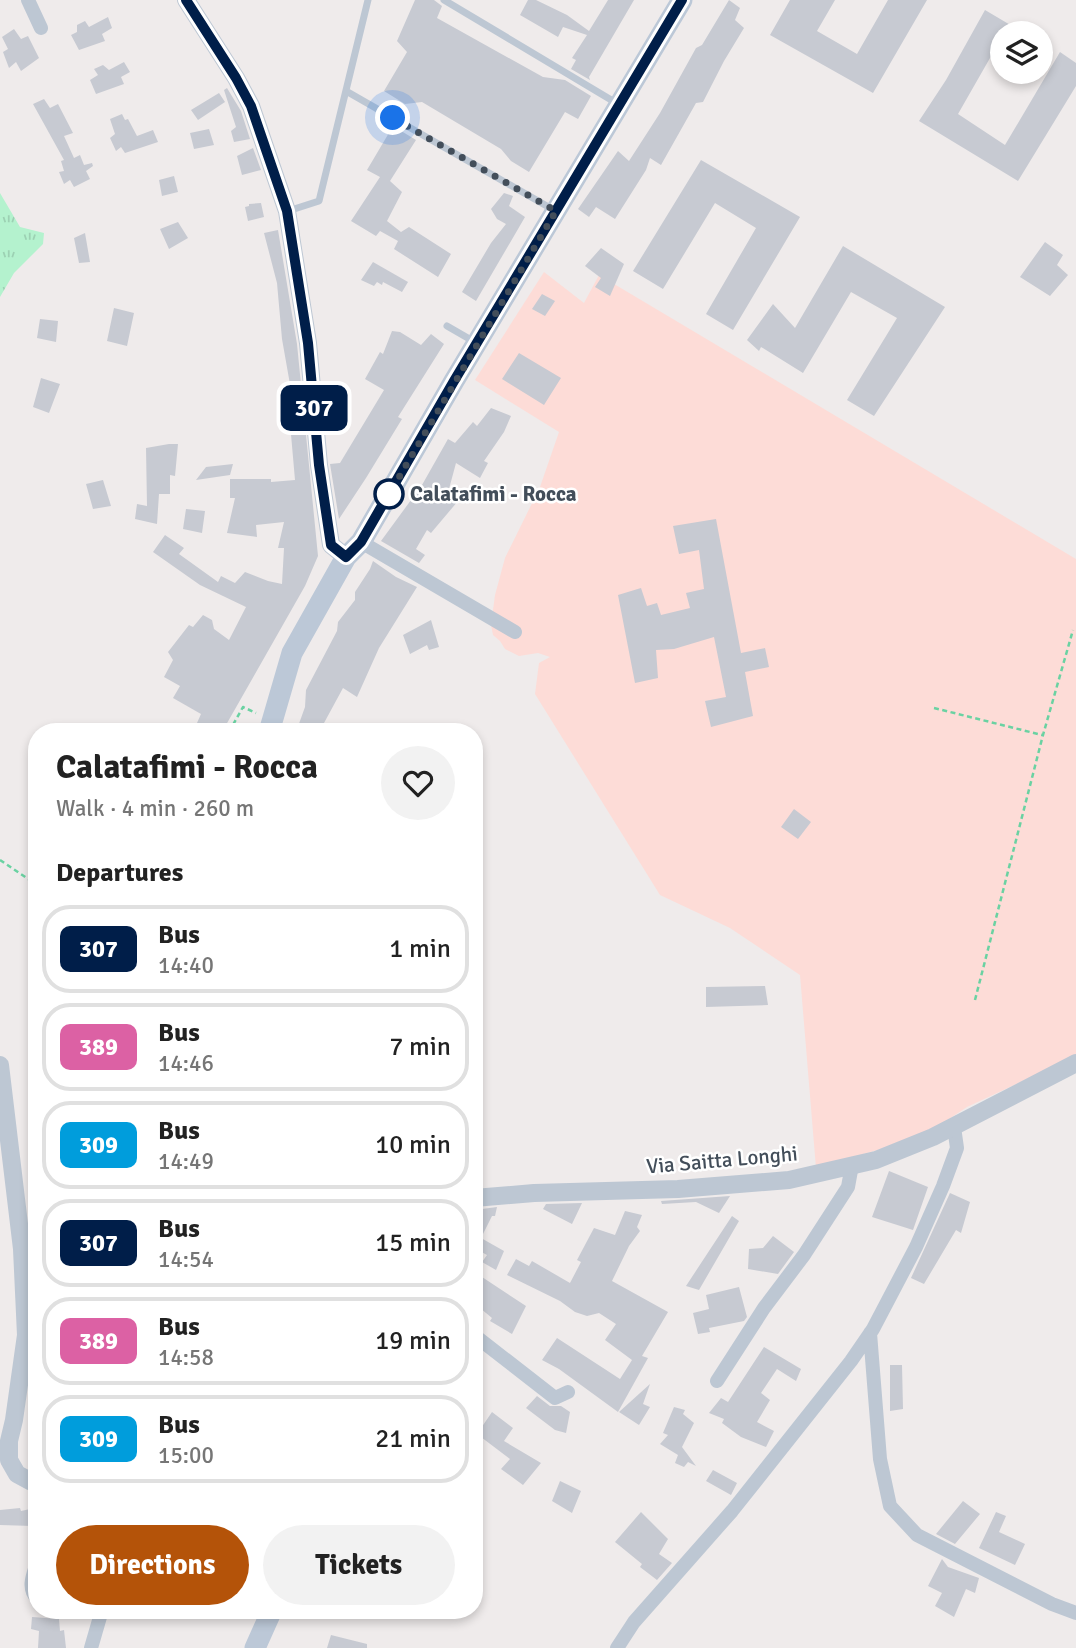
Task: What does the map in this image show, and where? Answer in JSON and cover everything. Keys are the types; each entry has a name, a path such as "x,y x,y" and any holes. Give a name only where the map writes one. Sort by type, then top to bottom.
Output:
{"main road":[{"path":"273,723 292,653 346,557 361,542 682,0"},
{"path":"255,1648 268,1619"}],"street":[{"path":"29,0 41,28"},
{"path":"186,0 251,106 287,211 308,343 319,465 331,545 346,557"},
{"path":"361,542 515,632"},
{"name":"Via Saitta Longhi","path":"483,1197 678,1189 789,1180 876,1160 933,1138 1076,1063"},
{"path":"0,1065 22,1249 26,1335 9,1441 9,1460 17,1474 28,1480"},
{"path":"617,1648 634,1622 732,1511 851,1361 870,1333 916,1247 943,1186 957,1148 954,1127"},
{"path":"718,1381 764,1308 804,1255 848,1187 852,1165"},
{"path":"870,1333 880,1459 890,1506 917,1535 929,1542 1052,1604 1076,1613"},
{"path":"483,1342 555,1398 568,1392"},
{"path":"91,1648 99,1619"}],"lane":[{"path":"287,211 319,201 368,0"},
{"path":"444,0 620,105"},
{"path":"346,91 556,211"},
{"path":"447,326 477,343"}],"path":[{"path":"975,1000 1043,735 1073,630"},
{"path":"234,723 243,708"},
{"path":"934,708 1043,735"},
{"path":"0,860 28,879"}],"shaded area":[{"path":"544,272 584,303 599,275 1076,559 1076,1056 967,1107 937,1127 908,1141 816,1168 800,975 730,928 660,895 535,694 539,663 550,657 538,653 519,656 505,649 493,635 491,625 495,595 505,558 540,487 559,432 475,380"}],"green space":[{"path":"0,193 20,227 44,233 43,244 14,273 0,297"}],"building":[{"path":"415,0 434,0 442,6 437,18 543,77 565,80 591,96 578,119 565,112 529,172 511,161 501,149 422,102 405,104 384,91 407,52 397,41"},
{"path":"528,0 536,0 567,15 589,31 608,0 634,0 589,77 590,80 571,69 576,60 572,58 587,35 563,27 558,37 520,15"},
{"path":"729,0 740,8 735,20 744,28 703,102 696,103 661,165 650,158 646,170 615,219 596,207 589,217 578,209 618,151 629,161 660,113 696,48 702,45"},
{"path":"790,0 835,0 817,31 857,54 888,0 927,0 873,93 770,35"},
{"path":"985,10 1004,21 990,21 990,58 958,114 1005,145 1041,84 1053,84 1053,64 1060,52 1076,63 1076,86 1018,181 919,121 946,80"},
{"path":"108,17 112,28 102,34 105,41 79,50 71,35 77,32 77,25 85,21 89,27"},
{"path":"14,29 21,39 28,36 39,58 21,71 16,62 9,68 3,52 8,49 2,37"},
{"path":"124,62 130,72 121,77 124,84 96,94 90,80 98,75 94,69 103,65 109,70"},
{"path":"227,88 241,111 250,139 234,142 231,131 236,127 224,90"},
{"path":"219,93 225,102 198,120 191,110"},
{"path":"44,99 50,108 58,104 73,133 64,136 74,158 80,155 84,165 92,163 93,166 86,171 90,179 74,187 70,180 64,184 59,172 64,171 61,161 64,160 33,104"},
{"path":"122,114 125,120 128,119 137,136 153,130 158,142 125,153 121,147 116,151 110,138 115,134 110,119"},
{"path":"393,126 416,140 390,181 402,192 387,221 401,232 409,227 451,254 438,277 394,249 398,241 380,231 376,236 351,221 380,177 367,170"},
{"path":"209,129 214,145 194,149 190,133"},
{"path":"253,148 261,170 242,175 237,156"},
{"path":"701,160 800,217 733,330 706,314 756,228 715,203 663,289 633,271"},
{"path":"174,176 178,192 162,196 159,180"},
{"path":"504,193 513,196 509,206 525,217 476,301 462,292 491,243 506,224 497,219 491,209"},
{"path":"261,203 264,217 248,221 245,207"},
{"path":"178,222 188,238 169,249 160,229"},
{"path":"278,230 297,344 318,556 305,586 227,723 197,723 201,714 173,698 180,686 164,677 173,660 168,652 189,625 193,627 203,615 212,620 214,629 229,640 246,607 200,585 153,552 165,535 184,548 179,554 218,582 221,576 235,583 245,572 282,584 284,548 278,548 284,522 256,525 257,537 227,533 235,498 230,498 230,479 271,479 271,482 295,480 290,423 282,424 281,410 293,408 291,390 282,339 277,283 264,233"},
{"path":"85,233 90,262 79,263 74,238"},
{"path":"1045,242 1063,255 1057,265 1068,275 1050,296 1020,277"},
{"path":"843,246 945,307 874,416 847,400 897,318 851,292 803,373 761,347 759,351 747,340 773,304 795,328"},
{"path":"601,248 624,264 610,296 595,287 601,278 585,266"},
{"path":"373,262 408,282 402,292 383,282 382,285 377,282 374,286 361,280"},
{"path":"542,294 555,301 545,316 532,309"},
{"path":"114,308 134,313 127,346 107,341"},
{"path":"40,319 58,321 56,342 37,338"},
{"path":"392,331 400,332 421,345 431,334 444,344 398,417 402,419 339,519 330,464 340,463 384,390 365,379 380,352 383,354"},
{"path":"519,353 561,378 544,405 502,379"},
{"path":"41,378 60,384 49,413 33,407"},
{"path":"491,408 511,416 504,432 484,461 488,463 480,478 456,463 449,489 460,494 458,501 431,533 427,530 416,549 425,555 419,563 381,541 422,485 448,439 455,443 473,422 477,426"},
{"path":"178,444 175,476 170,475 170,494 159,494 157,524 135,519 137,504 147,506 146,448"},
{"path":"233,464 230,475 196,480 206,467"},
{"path":"103,480 111,506 93,509 86,484"},
{"path":"186,509 205,511 202,533 183,529"},
{"path":"716,519 741,653 765,648 769,667 745,672 753,716 711,727 705,701 726,697 714,637 674,649 656,650 658,678 635,683 618,595 641,588 647,606 657,603 661,615 690,608 686,593 704,589 699,550 679,554 673,526"},
{"path":"373,561 417,587 379,648 357,697 343,688 324,723 299,723 305,707 306,690 337,631 338,622 355,600 355,592"},
{"path":"431,620 439,647 429,650 427,645 410,654 403,635"},
{"path":"794,809 811,822 798,839 781,827"},
{"path":"765,986 768,1005 706,1007 706,987"},
{"path":"889,1171 928,1187 913,1230 872,1217"},
{"path":"950,1193 970,1202 961,1233 956,1230 924,1284 911,1278"},
{"path":"730,1196 719,1213 696,1202 662,1204 661,1201"},
{"path":"582,1203 572,1224 543,1209 546,1204"},
{"path":"497,1207 495,1216 492,1216 483,1234 483,1209"},
{"path":"625,1211 642,1215 637,1227 640,1231 629,1246 612,1281 668,1312 642,1356 648,1358 618,1412 559,1369 542,1360 557,1338 620,1379 632,1360 605,1340 616,1324 599,1313 587,1316 575,1312 560,1301 507,1275 516,1259 529,1266 532,1261 570,1283 581,1262 577,1260 594,1228 615,1235"},
{"path":"732,1216 739,1221 699,1290 686,1286"},
{"path":"773,1236 794,1252 778,1274 748,1269 749,1249 763,1248"},
{"path":"483,1239 504,1251 496,1270 483,1263 487,1255 483,1253"},
{"path":"483,1278 526,1306 512,1334 490,1321 492,1318 483,1310"},
{"path":"739,1287 747,1317 744,1321 709,1328 710,1332 698,1334 693,1313 709,1309 706,1295"},
{"path":"764,1347 801,1369 796,1381 777,1369 761,1393 770,1400 757,1422 774,1431 766,1447 741,1437 722,1423 724,1419 709,1413 721,1398 728,1402"},
{"path":"890,1365 902,1365 903,1409 890,1411"},
{"path":"650,1384 643,1404 650,1407 639,1425 619,1412"},
{"path":"537,1396 550,1406 561,1406 570,1412 566,1433 555,1430 526,1408"},
{"path":"674,1407 685,1410 683,1414 694,1423 682,1447 696,1466 688,1462 684,1467 675,1463 678,1455 660,1444 668,1435 663,1433"},
{"path":"492,1412 513,1428 504,1441 541,1463 523,1485 501,1469 510,1459 483,1439 483,1425"},
{"path":"713,1470 737,1483 731,1495 706,1481"},
{"path":"560,1481 581,1491 572,1513 552,1501"},
{"path":"963,1501 980,1514 955,1544 936,1534"},
{"path":"28,1509 28,1526 0,1525 0,1510"},
{"path":"641,1512 668,1539 659,1554 672,1563 657,1580 615,1542"},
{"path":"996,1512 1006,1516 999,1532 1025,1544 1015,1565 979,1548"},
{"path":"942,1559 948,1567 979,1578 975,1593 966,1589 954,1617 935,1606 942,1593 928,1586"},
{"path":"32,1619 59,1619 60,1631 64,1630 66,1648 38,1648 39,1631 31,1629"},
{"path":"331,1635 367,1644 367,1648 327,1648"}],"bus line":[{"name":"307","path":"186,0 251,106 287,211 308,343 319,465 331,545 346,557 361,542 682,0"}],"place":[{"name":"Calatafimi - Rocca","path":"389,494"}],"route":[{"path":"389,494 388,496 556,211 393,118"}]}
